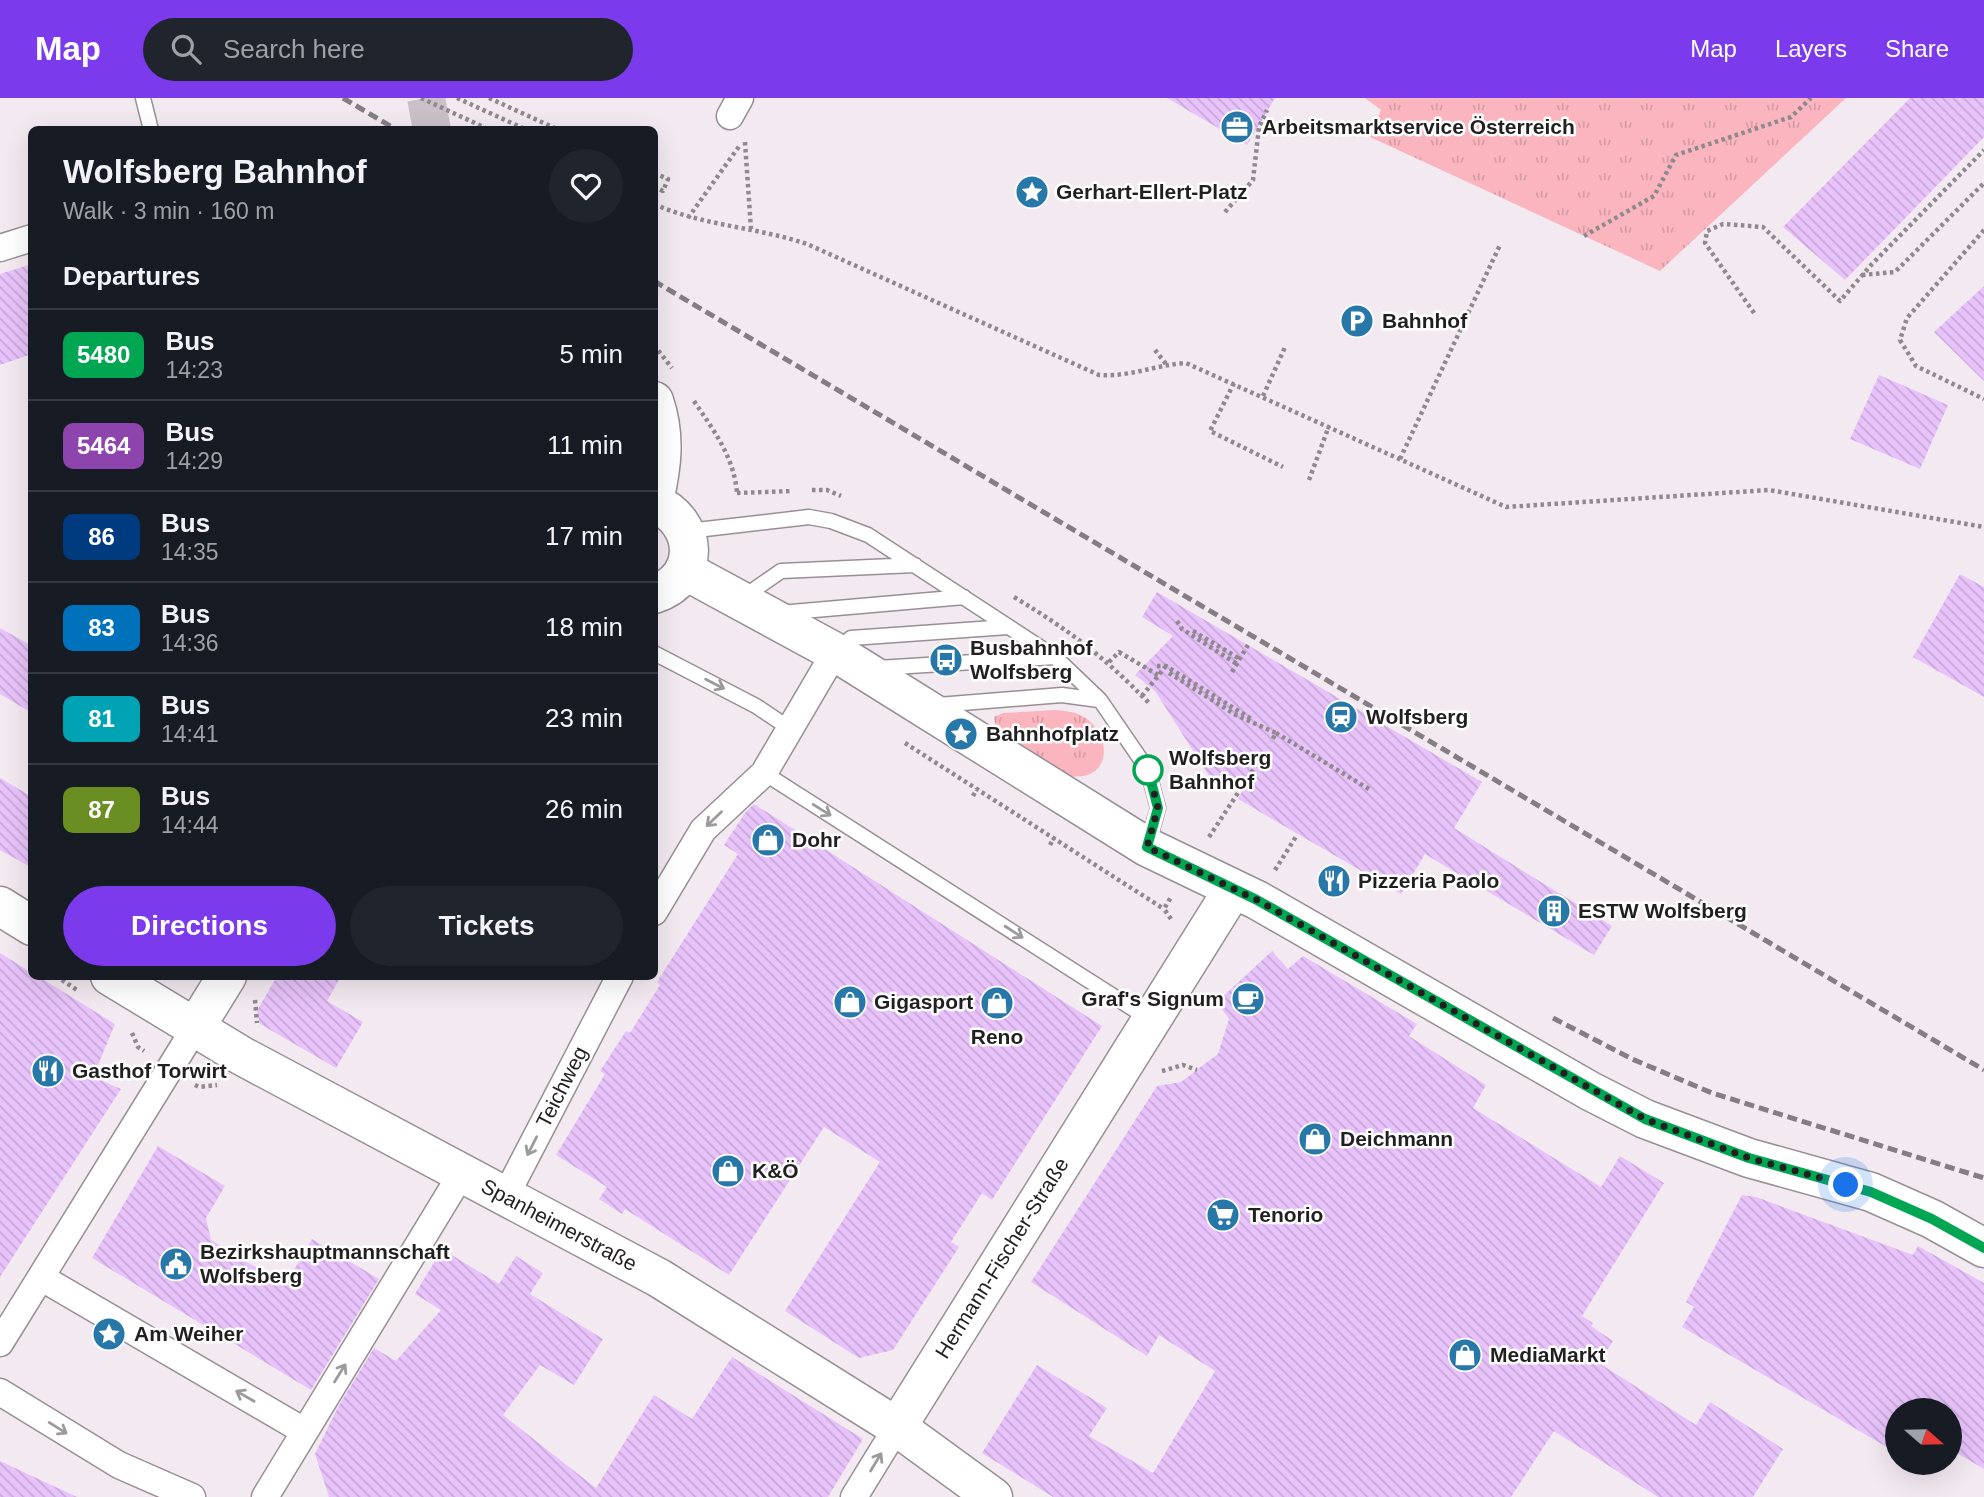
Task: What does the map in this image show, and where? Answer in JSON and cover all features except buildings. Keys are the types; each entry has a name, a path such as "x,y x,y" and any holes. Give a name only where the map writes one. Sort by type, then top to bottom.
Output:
{"street":[{"path":"0,248 28,239"},
{"path":"658,485 662,468 663,435 674,390"},
{"path":"658,504 673,513 687,531 689,558 684,570 668,588 658,592"},
{"path":"684,570 756,607 848,660 1147,847 1232,891 1257,900 1645,1119 1749,1158 1871,1192 1932,1219 1984,1248"},
{"path":"658,905 703,830 764,773 792,730 848,660"},
{"path":"1151,1020 1232,891"},
{"path":"0,905 28,923"},
{"name":"Spanheimerstraße","path":"117,980 195,1028 659,1278 897,1427 993,1497"},
{"path":"0,1343 225,980"},
{"name":"Teichweg","path":"505,1197 618,980"},
{"name":"Hermann-Fischer-Straße","path":"854,1497 1151,1020"},
{"path":"265,1497 462,1173"},
{"path":"42,1278 304,1431"},
{"path":"0,1392 119,1465 191,1497"}],"lane":[{"path":"143,98 150,126"},
{"path":"687,531 809,517 831,521 868,535 1055,657 1100,700 1148,770 1158,808 1147,847"},
{"path":"756,607 781,571 915,565"},
{"path":"756,607 964,597"},
{"path":"1008,627 850,638 848,660 1055,657"},
{"path":"658,655 756,706 792,730"},
{"path":"921,707 1062,695 1100,700"},
{"path":"764,773 1151,1020"}],"path":[{"path":"421,98 482,126"},
{"path":"457,98 518,126"},
{"path":"489,98 550,126"},
{"path":"1584,236 1654,196 1676,155 1791,117 1811,98"},
{"path":"1225,212 1253,180 1259,127 1268,110"},
{"path":"688,218 744,139 751,229"},
{"path":"1754,313 1705,243 1707,231 1723,224 1763,227 1840,301 1984,150"},
{"path":"658,175 668,179 663,191 658,189"},
{"path":"1863,275 1895,272 1984,183"},
{"path":"658,206 688,218 751,229 807,244 1099,374 1124,376 1166,364 1186,363 1506,507 1769,490 1984,527"},
{"path":"1984,230 1907,318 1900,340 1916,366 1984,399"},
{"path":"1400,459 1500,245"},
{"path":"1263,396 1286,345"},
{"path":"1155,350 1166,364"},
{"path":"658,354 674,390 727,452 736,480"},
{"path":"1234,383 1210,431 1283,467"},
{"path":"1309,480 1329,426"},
{"path":"1177,621 1182,629 1238,662"},
{"path":"1193,631 1238,662"},
{"path":"1232,672 1248,645"},
{"path":"1109,662 1119,652 1158,675"},
{"path":"1157,666 1166,666 1264,728"},
{"path":"1142,696 1166,666"},
{"path":"1169,673 1236,715 1276,733 1369,789"},
{"path":"1271,742 1276,733"},
{"path":"897,738 1164,909"},
{"path":"973,796 978,789"},
{"path":"1050,845 1054,838"},
{"path":"1130,895 1133,889"},
{"path":"1155,1074 1162,1062"}],"green space":[{"path":"1365,98 1846,98 1660,271 1370,137 1381,110"},
{"path":"1055,710 1080,715 1096,728 1104,748 1103,758 1092,773 1069,776 996,731 994,717 1003,713"}],"tunnel":[{"path":"426,98 431,126"}],"railway":[{"path":"343,98 390,126"},
{"path":"658,283 1984,1070"},
{"path":"1553,1018 1632,1059 1712,1093 1984,1178"}],"bus line":[{"name":"5480","path":"1148,770 1158,808 1147,847 1232,891 1257,900 1590,1091 1645,1119 1749,1158 1871,1192 1932,1219 1984,1248"}],"place":[{"name":"Arbeitsmarktservice Österreich","path":"1237,127"},
{"name":"Gerhart-Ellert-Platz","path":"1032,192"},
{"name":"Bahnhof","path":"1357,321"},
{"name":"Busbahnhof Wolfsberg","path":"946,660"},
{"name":"Wolfsberg","path":"1341,717"},
{"name":"Bahnhofplatz","path":"961,734"},
{"name":"Wolfsberg Bahnhof","path":"1148,770"},
{"name":"Dohr","path":"768,840"},
{"name":"Pizzeria Paolo","path":"1334,881"},
{"name":"ESTW Wolfsberg","path":"1554,911"},
{"name":"Graf's Signum","path":"1248,999"},
{"name":"Gigasport","path":"850,1002"},
{"name":"Reno","path":"997,1003"},
{"name":"Gasthof Torwirt","path":"48,1071"},
{"name":"Deichmann","path":"1315,1139"},
{"name":"K&Ö","path":"728,1171"},
{"name":"Tenorio","path":"1223,1215"},
{"name":"Bezirkshauptmannschaft Wolfsberg","path":"176,1264"},
{"name":"Am Weiher","path":"109,1334"},
{"name":"MediaMarkt","path":"1465,1355"}],"route":[{"path":"1148,770 1158,808 1147,847 1232,891 1257,900 1590,1091 1645,1119 1749,1158 1846,1185"}]}
